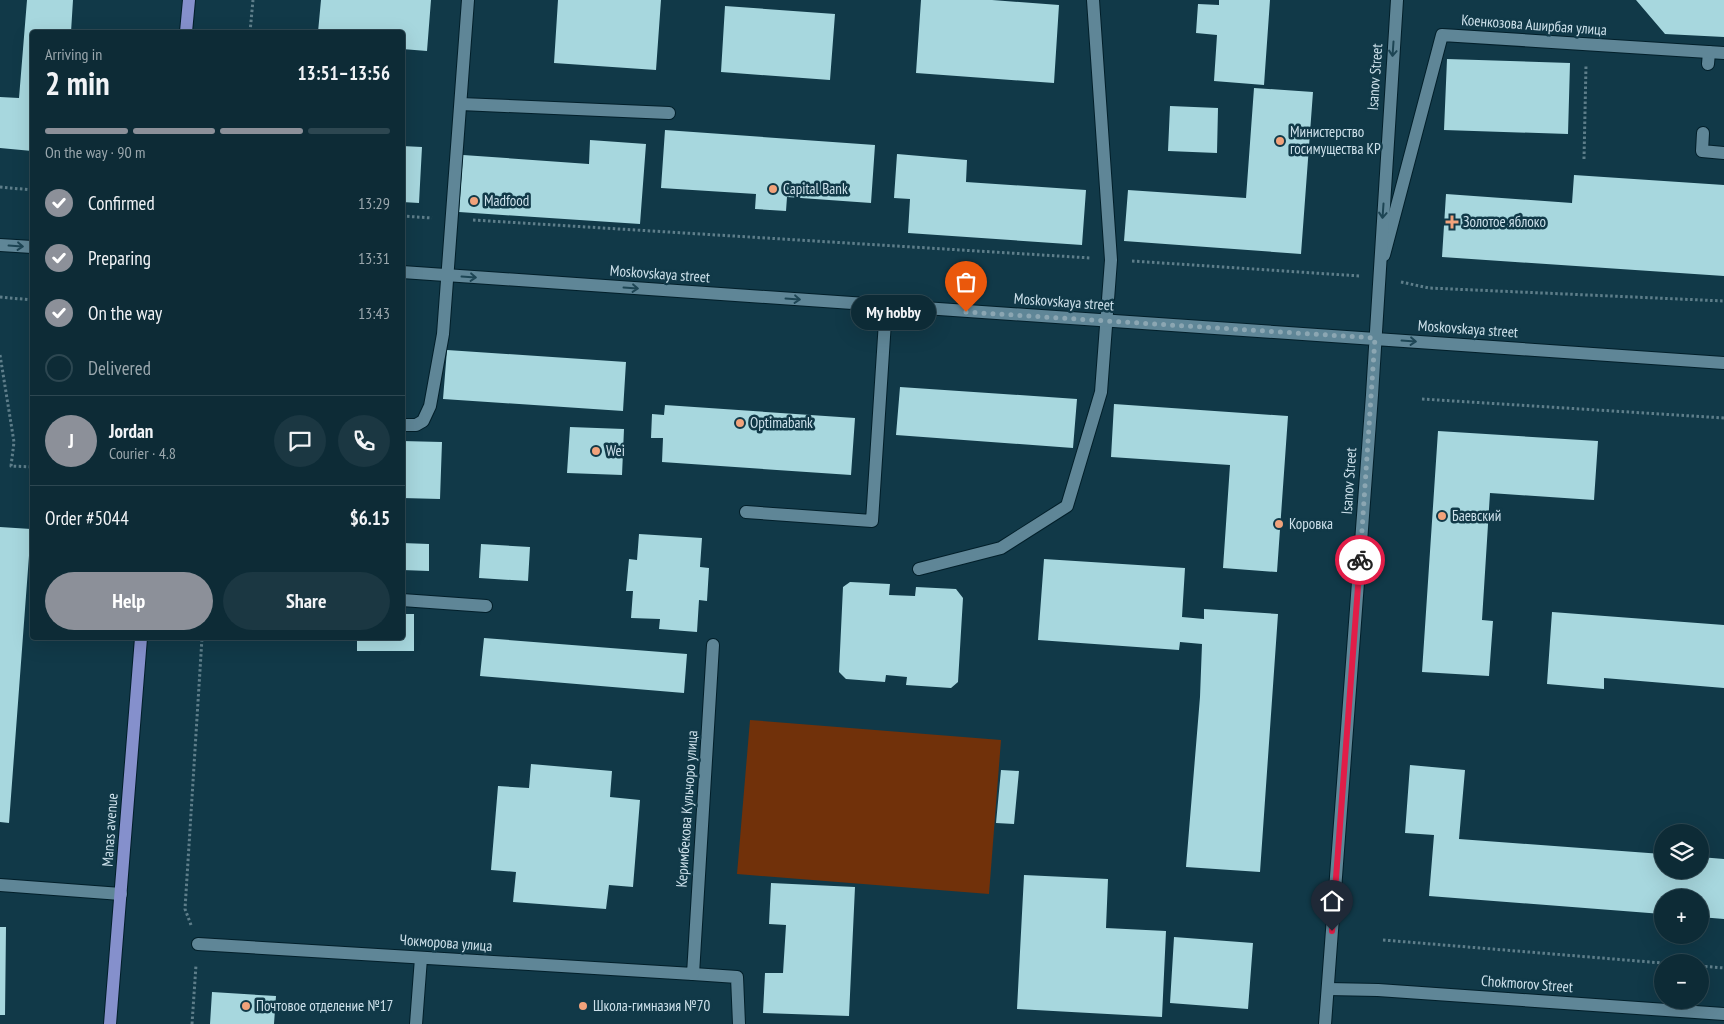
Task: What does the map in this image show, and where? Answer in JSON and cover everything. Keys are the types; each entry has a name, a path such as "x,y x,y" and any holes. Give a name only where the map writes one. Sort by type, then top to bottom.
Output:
{"main road":[{"path":"186,30 189,0"},
{"name":"Manas avenue","path":"110,1024 141,640"}],"street":[{"path":"405,425 416,425 423,421 430,406 443,334 468,0"},
{"path":"919,569 1001,548 1067,506 1101,392 1111,260 1093,0"},
{"name":"Isanov Street","path":"1325,1024 1375,338 1396,0"},
{"name":"Коенкозова Аширбая улица","path":"1378,277 1442,35 1587,44 1709,58 1724,53"},
{"path":"461,104 669,113"},
{"path":"1703,133 1702,151 1724,153"},
{"path":"0,245 30,247"},
{"name":"Moskovskaya street","path":"405,272 1724,363"},
{"path":"746,512 872,521 886,306"},
{"path":"405,600 486,606"},
{"name":"Керимбекова Кульчоро улица","path":"693,974 713,645"},
{"path":"0,885 121,894"},
{"name":"Чокморова улица","path":"198,944 737,977 740,1024"},
{"path":"416,1024 421,958"},
{"name":"Chokmorov Street","path":"1328,989 1388,991 1724,1014"}],"path":[{"path":"250,30 253,0"},
{"path":"1584,159 1587,44"},
{"path":"0,187 30,190"},
{"path":"405,216 1378,277 1429,288 1724,301"},
{"path":"0,297 30,300"},
{"path":"0,356 14,442 11,466 30,467"},
{"path":"1422,399 1724,418"},
{"path":"185,909 202,640"},
{"path":"1383,940 1654,962"},
{"path":"1709,967 1724,968"}],"shaded area":[{"path":"750,720 1001,740 989,894 737,874"}],"building":[{"path":"27,0 73,0 71,30 30,30 30,151 0,148 0,97 19,98"},
{"path":"321,0 431,0 427,51 405,49 405,30 318,30"},
{"path":"558,0 661,0 656,70 554,63"},
{"path":"921,0 992,0 1059,5 1054,83 916,73"},
{"path":"1219,0 1270,0 1264,85 1214,81 1217,35 1196,33 1198,4 1219,5"},
{"path":"1636,0 1724,0 1724,37 1665,34"},
{"path":"725,6 835,14 830,80 721,72"},
{"path":"1447,59 1570,63 1568,134 1444,130"},
{"name":"Министерство госимущества КР","path":"1254,88 1313,92 1301,254 1124,241 1128,190 1246,198"},
{"path":"1170,106 1218,108 1217,153 1168,151"},
{"path":"665,130 875,145 871,203 787,197 786,211 755,209 756,194 661,188"},
{"path":"590,140 646,144 640,224 459,212 463,155 589,164"},
{"path":"405,146 422,147 419,203 405,202"},
{"path":"897,154 967,160 966,182 1086,190 1082,245 908,233 910,199 894,198"},
{"path":"1574,175 1724,185 1724,276 1442,257 1446,194 1572,203"},
{"path":"447,350 626,362 623,411 443,399"},
{"path":"900,387 1077,399 1073,448 896,435"},
{"path":"1114,404 1288,416 1277,572 1223,568 1230,465 1111,457"},
{"path":"665,405 855,418 851,475 662,462 663,438 651,438 652,414 664,415"},
{"name":"Wei","path":"570,427 624,429 622,475 567,473"},
{"path":"1438,431 1598,441 1594,500 1490,493 1482,620 1493,621 1489,676 1422,672"},
{"path":"405,441 442,442 440,499 405,498"},
{"path":"0,527 30,529 30,542 9,823 0,822"},
{"path":"639,534 702,538 700,567 709,568 707,601 699,600 697,632 659,629 660,619 631,618 633,591 626,591 629,559 637,560"},
{"path":"405,543 429,544 429,571 405,570"},
{"path":"481,544 530,547 528,581 479,578"},
{"path":"1044,559 1185,568 1182,617 1204,619 1204,609 1278,614 1260,872 1186,867 1200,697 1202,644 1180,642 1179,650 1038,640"},
{"path":"850,582 890,584 889,595 915,596 916,587 956,589 963,598 958,682 951,688 906,685 907,677 886,675 885,682 846,679 839,672 843,587"},
{"path":"1552,612 1724,625 1724,688 1604,678 1604,689 1547,684"},
{"path":"405,614 414,614 414,651 357,651 357,640 405,640"},
{"path":"484,638 687,654 684,693 480,676"},
{"path":"531,764 612,771 610,797 640,800 633,887 609,885 606,909 513,902 516,872 491,870 498,786 529,788"},
{"path":"1410,765 1465,770 1459,839 1654,853 1654,879 1709,879 1709,858 1724,859 1724,919 1709,918 1709,889 1654,889 1654,913 1429,896 1434,835 1405,833"},
{"path":"1001,770 1019,771 1014,824 996,823"},
{"path":"1024,875 1108,879 1106,928 1166,931 1162,1017 1017,1009"},
{"path":"771,883 855,887 849,1016 763,1013 765,973 783,973 786,925 769,924"},
{"path":"0,927 6,927 5,1015 0,1015"},
{"path":"1174,937 1253,943 1248,1009 1170,1003"},
{"path":"212,992 276,996 274,1024 210,1024"}],"way so far":[{"path":"966,312 1375,338 1360,560"}],"place":[{"name":"Министерство госимущества КР","path":"1280,141"},
{"name":"Capital Bank","path":"773,189"},
{"name":"Madfood","path":"474,201"},
{"name":"Золотое яблоко","path":"1452,222"},
{"name":"My hobby","path":"966,312"},
{"name":"Optimabank","path":"740,423"},
{"name":"Wei","path":"596,451"},
{"name":"Баевский","path":"1442,516"},
{"name":"Коровка","path":"1279,524"},
{"name":"Почтовое отделение №17","path":"246,1006"},
{"name":"Школа-гимназия №70","path":"583,1006"}],"route":[{"path":"1332,931 1360,560"}]}
